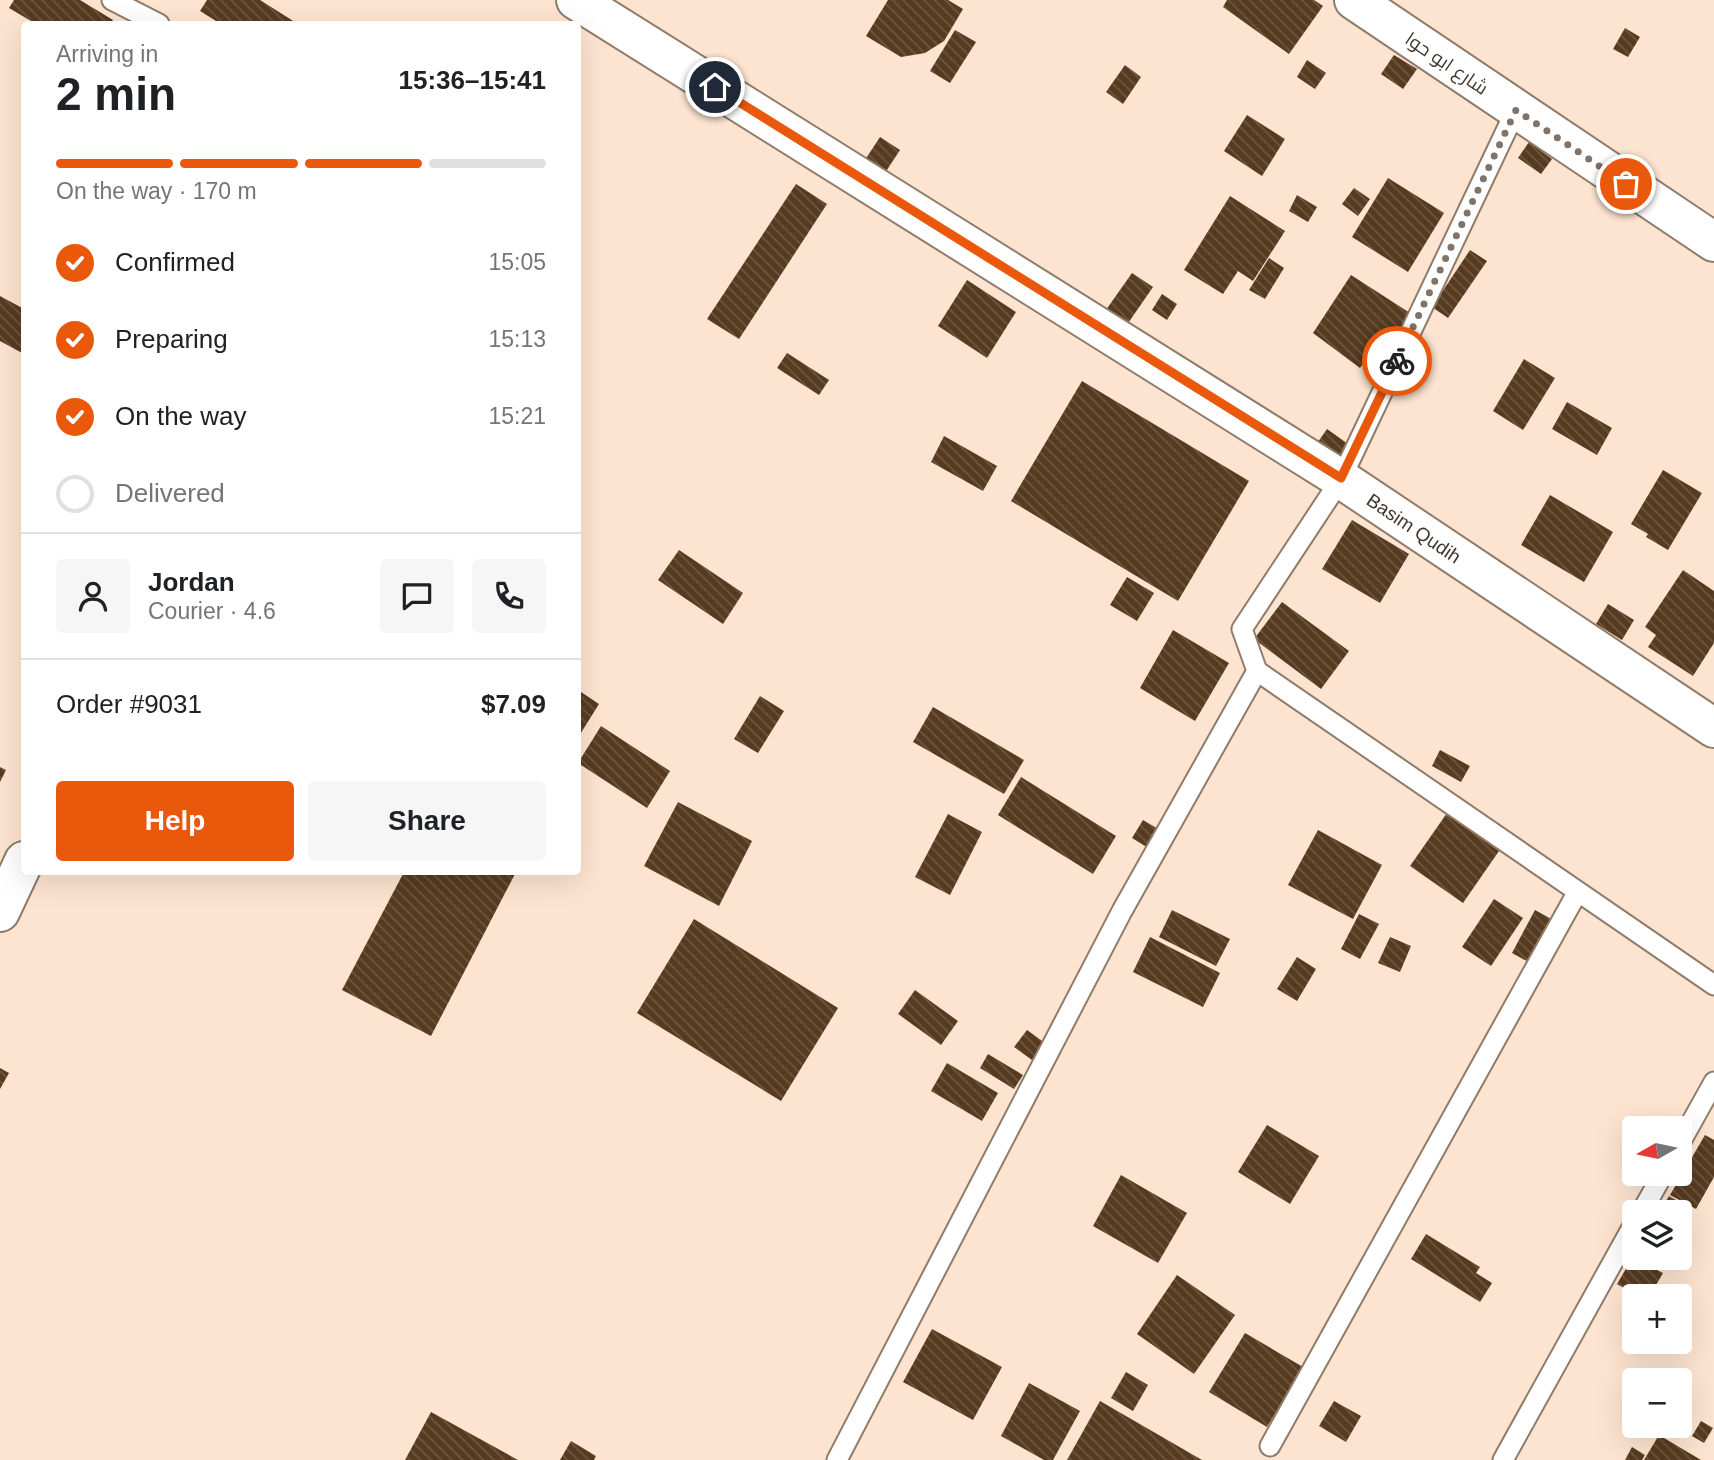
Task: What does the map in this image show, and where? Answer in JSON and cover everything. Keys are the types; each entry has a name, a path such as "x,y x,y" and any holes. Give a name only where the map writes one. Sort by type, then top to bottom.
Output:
{"street":[{"name":"Basim Qudih","path":"576,0 1341,478 1714,728"},
{"name":"شارع ابو حوا","path":"1354,0 1714,242"},
{"path":"0,912 14,865"}],"lane":[{"path":"112,0 153,21"},
{"path":"1516,110 1341,478 1242,629 1257,671 1714,985"},
{"path":"837,1460 1122,911 1257,671"},
{"path":"1270,1446 1577,893"},
{"path":"1692,1121 1714,1082"},
{"path":"1503,1460 1622,1246"}],"building":[{"path":"14,0 80,0 113,20 31,21 9,8"},
{"path":"207,0 260,0 293,21 216,21 200,11"},
{"path":"888,0 948,0 963,9 944,41 925,53 901,57 866,36"},
{"path":"1227,0 1314,0 1323,6 1289,54 1223,7"},
{"path":"1625,28 1640,37 1628,57 1613,49"},
{"path":"955,30 976,42 950,83 930,71"},
{"path":"1394,55 1417,69 1403,89 1381,74"},
{"path":"1307,60 1326,73 1315,89 1297,77"},
{"path":"1125,65 1141,77 1123,104 1106,92"},
{"path":"1247,115 1285,139 1262,176 1224,151"},
{"path":"880,137 900,150 881,179 861,166"},
{"path":"1529,142 1552,159 1541,174 1518,158"},
{"path":"1388,178 1444,213 1408,272 1352,237"},
{"path":"796,184 827,204 739,339 707,319"},
{"path":"1354,188 1370,199 1358,216 1342,204"},
{"path":"1297,195 1317,207 1308,222 1289,211"},
{"path":"1230,196 1285,231 1253,281 1238,271 1223,294 1184,270"},
{"path":"1470,250 1487,261 1448,318 1432,307"},
{"path":"1269,258 1284,268 1265,299 1249,290"},
{"path":"1132,273 1153,287 1122,332 1101,317"},
{"path":"1351,275 1410,313 1375,368 1365,361 1360,368 1313,333"},
{"path":"967,280 1016,312 987,358 938,326"},
{"path":"1162,294 1177,304 1167,320 1152,310"},
{"path":"0,296 21,307 21,352 0,341"},
{"path":"787,353 829,380 819,395 777,368"},
{"path":"1524,359 1555,378 1523,430 1493,411"},
{"path":"1082,381 1249,481 1178,601 1011,501"},
{"path":"1567,402 1612,428 1597,455 1552,429"},
{"path":"1327,429 1351,446 1336,466 1313,449"},
{"path":"944,436 997,466 983,491 931,462"},
{"path":"1663,470 1702,493 1668,550 1631,524"},
{"path":"1550,495 1613,532 1584,582 1521,545"},
{"path":"1352,520 1409,554 1380,603 1322,569"},
{"path":"679,550 743,593 723,624 658,580"},
{"path":"1683,570 1714,591 1714,643 1693,676 1648,647 1656,635 1645,627"},
{"path":"1127,577 1154,593 1137,621 1110,605"},
{"path":"1282,602 1349,651 1321,689 1254,639"},
{"path":"1608,604 1634,620 1622,640 1596,624"},
{"path":"1173,630 1229,663 1195,721 1140,688"},
{"path":"581,692 599,704 581,733"},
{"path":"760,696 784,711 758,753 734,739"},
{"path":"933,707 1024,760 1004,794 913,742"},
{"path":"601,726 670,771 647,808 581,765 581,758"},
{"path":"1440,750 1470,766 1461,782 1432,766"},
{"path":"0,767 6,770 0,782"},
{"path":"1021,777 1116,836 1093,874 998,815"},
{"path":"678,802 752,841 719,906 644,866"},
{"path":"1447,813 1499,851 1463,903 1410,866"},
{"path":"948,814 982,832 950,895 915,877"},
{"path":"1143,820 1160,830 1150,849 1132,838"},
{"path":"1318,830 1382,865 1353,919 1288,885"},
{"path":"402,875 514,875 431,1036 342,990"},
{"path":"1494,899 1523,918 1491,966 1462,947"},
{"path":"1172,910 1230,939 1216,966 1159,937"},
{"path":"1535,910 1555,921 1532,964 1512,953"},
{"path":"1359,914 1379,924 1360,959 1341,949"},
{"path":"694,919 838,1008 781,1101 637,1013"},
{"path":"1150,937 1220,973 1203,1007 1133,972"},
{"path":"1390,937 1411,946 1400,972 1378,963"},
{"path":"1297,957 1316,969 1297,1001 1277,989"},
{"path":"915,990 958,1021 941,1045 898,1014"},
{"path":"1027,1030 1045,1043 1032,1060 1014,1047"},
{"path":"988,1054 1023,1075 1014,1089 980,1068"},
{"path":"947,1063 998,1093 982,1121 931,1091"},
{"path":"0,1068 9,1073 0,1089"},
{"path":"1267,1125 1319,1156 1290,1204 1238,1172"},
{"path":"1705,1135 1714,1140 1714,1177 1696,1209 1692,1207 1692,1200 1679,1200 1670,1195 1675,1186 1692,1186 1692,1157"},
{"path":"1121,1175 1187,1213 1158,1263 1093,1226"},
{"path":"1426,1234 1480,1267 1476,1273 1492,1283 1480,1302 1411,1259"},
{"path":"1625,1270 1657,1270 1663,1273 1657,1284 1622,1284 1622,1287 1617,1284"},
{"path":"1177,1275 1235,1315 1194,1374 1137,1334"},
{"path":"932,1329 1002,1367 973,1420 903,1382"},
{"path":"1245,1333 1303,1367 1267,1427 1209,1392"},
{"path":"1126,1372 1148,1385 1133,1411 1111,1398"},
{"path":"1029,1383 1080,1411 1053,1460 1044,1460 1001,1436"},
{"path":"1100,1401 1202,1460 1067,1460"},
{"path":"1334,1401 1361,1416 1346,1442 1319,1426"},
{"path":"431,1412 518,1460 405,1460"},
{"path":"1701,1421 1713,1428 1704,1443 1692,1436"},
{"path":"1657,1438 1664,1438 1701,1460 1644,1460"},
{"path":"571,1441 596,1456 594,1460 560,1460"},
{"path":"1632,1447 1645,1455 1642,1460 1625,1460"}],"way so far":[{"path":"1397,361 1516,110 1626,184"}],"route":[{"path":"715,87 1341,478 1397,361"}]}
